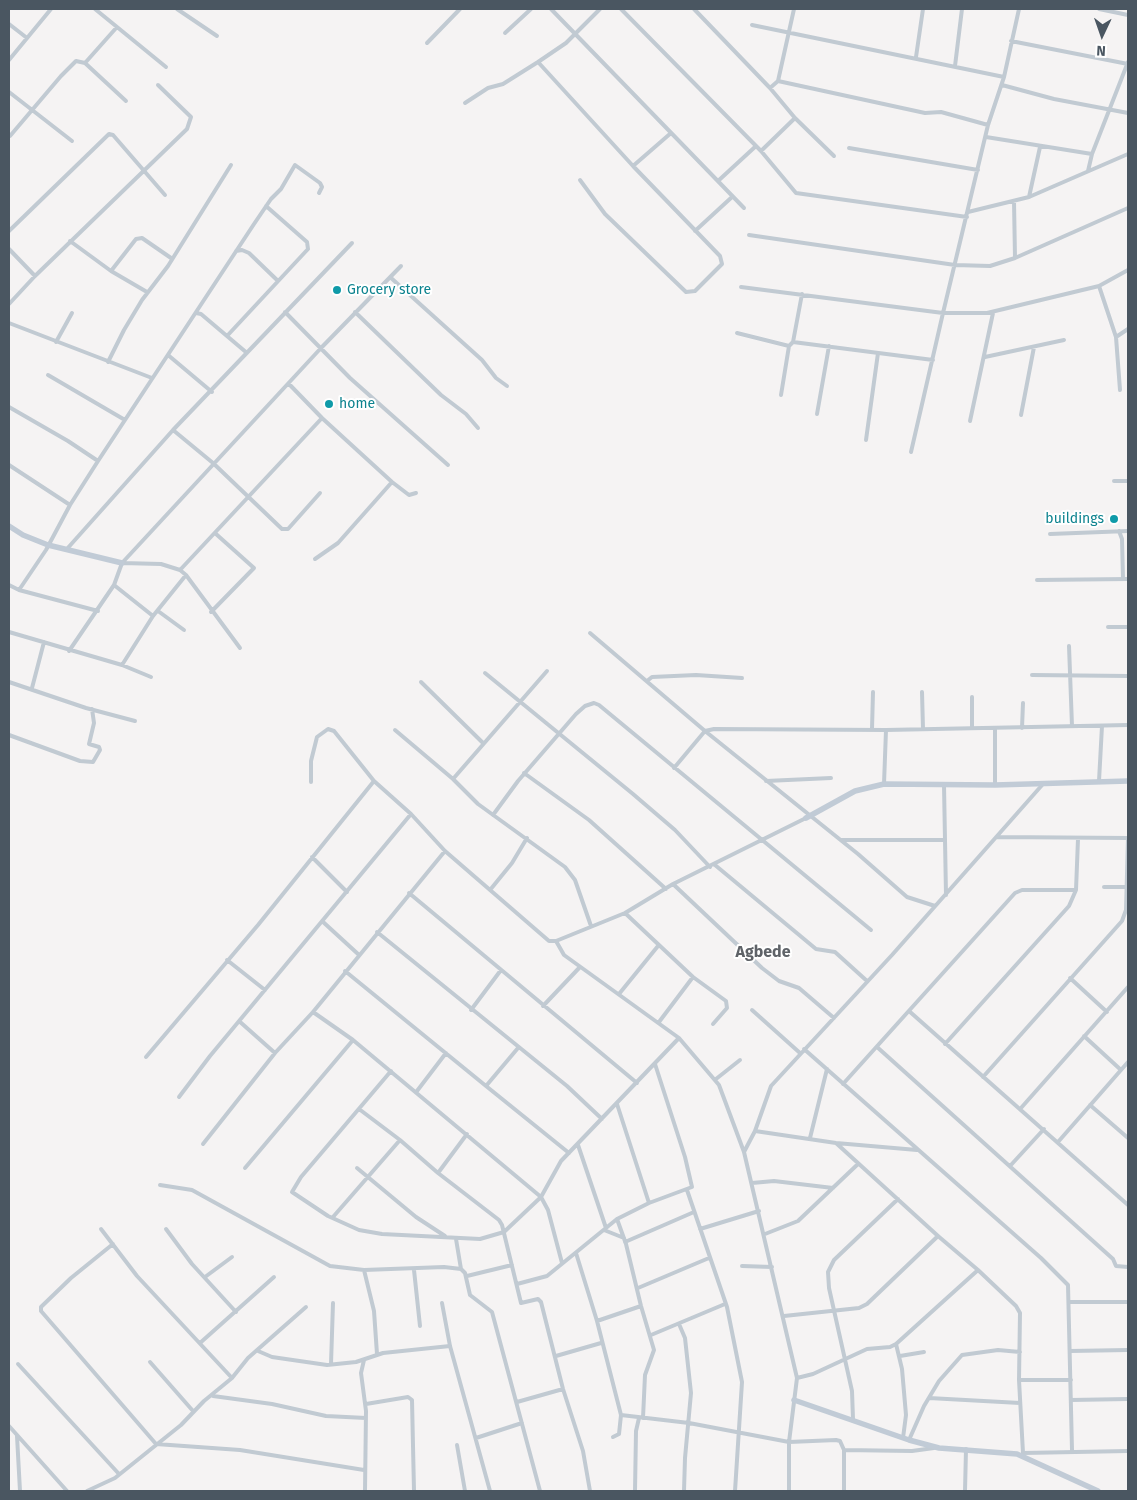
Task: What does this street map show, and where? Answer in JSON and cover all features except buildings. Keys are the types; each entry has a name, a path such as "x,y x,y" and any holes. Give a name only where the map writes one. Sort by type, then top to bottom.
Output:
{"street":[{"path":"9,60 51,9"},
{"path":"95,9 166,67"},
{"path":"177,9 217,36"},
{"path":"427,43 460,9"},
{"path":"505,34 531,9"},
{"path":"551,9 576,32 744,208"},
{"path":"464,103 488,88 503,84 561,47 600,9"},
{"path":"622,9 756,146 796,193 968,214 1029,196 1128,154"},
{"path":"694,9 770,88 795,118 834,156"},
{"path":"770,88 778,81 794,9"},
{"path":"916,58 923,9"},
{"path":"955,66 962,9"},
{"path":"912,452 988,125 1002,85 1019,9"},
{"path":"1099,9 1128,15"},
{"path":"9,24 27,38"},
{"path":"752,25 788,34 1004,77"},
{"path":"85,63 117,27"},
{"path":"1011,42 1128,63 1092,154 1088,171"},
{"path":"10,136 76,61 85,63 126,101"},
{"path":"538,62 723,261 709,278 690,293 686,292 605,214 580,180"},
{"path":"778,81 925,113 941,112 988,125"},
{"path":"9,304 70,241 187,129 191,119 158,85"},
{"path":"1002,85 1054,99 1128,113"},
{"path":"9,92 72,141"},
{"path":"761,152 795,118"},
{"path":"634,166 671,133"},
{"path":"9,231 108,134 113,135 165,195"},
{"path":"986,137 1092,154"},
{"path":"718,181 756,146"},
{"path":"1029,196 1040,147"},
{"path":"849,148 978,170"},
{"path":"108,362 124,330 147,292 231,164"},
{"path":"19,590 98,461 266,206 281,189 295,165 320,183 322,187 319,193"},
{"path":"695,231 732,197"},
{"path":"1014,201 1014,258"},
{"path":"227,336 277,280 308,250 308,244 266,206"},
{"path":"748,235 955,265 990,266 1014,258 1128,208"},
{"path":"110,271 136,238 142,238 171,258"},
{"path":"70,241 110,271 147,292"},
{"path":"66,550 173,430 212,392 285,312 352,243"},
{"path":"9,249 35,276"},
{"path":"236,251 249,253 277,280"},
{"path":"69,651 114,585 122,562 321,348 401,266"},
{"path":"741,287 943,313 993,313 1099,286 1128,270"},
{"path":"390,278 482,360 496,378 507,386"},
{"path":"1099,286 1116,337 1120,390"},
{"path":"781,395 789,346 793,342 802,294"},
{"path":"56,342 72,312"},
{"path":"285,312 384,410 448,465"},
{"path":"355,312 441,395 466,414 478,428"},
{"path":"196,313 202,314 248,353"},
{"path":"970,421 993,313"},
{"path":"9,323 152,378"},
{"path":"1116,337 1128,329"},
{"path":"737,333 789,346"},
{"path":"985,357 1064,340"},
{"path":"793,342 933,360"},
{"path":"817,414 829,346"},
{"path":"1021,415 1034,346"},
{"path":"866,440 878,353"},
{"path":"168,355 179,362 212,392"},
{"path":"48,375 125,420"},
{"path":"289,384 322,418 392,482 409,495 416,493"},
{"path":"9,407 68,441 98,461"},
{"path":"180,570 216,534 248,496 322,418"},
{"path":"173,430 213,463 284,530 288,529 320,493"},
{"path":"9,465 70,505"},
{"path":"1114,481 1128,481"},
{"path":"315,559 338,543 392,482"},
{"path":"9,526 23,535 66,550 122,562 161,564 180,570 186,575 211,612 240,648"},
{"path":"1050,534 1127,531"},
{"path":"1122,539 1127,531"},
{"path":"1037,580 1126,579 1122,539 1119,532"},
{"path":"211,612 254,568 216,534"},
{"path":"122,665 153,616 186,575"},
{"path":"9,585 19,590 98,611"},
{"path":"114,585 153,616"},
{"path":"158,611 184,630"},
{"path":"1108,628 1128,627"},
{"path":"9,632 122,665 151,676"},
{"path":"590,633 808,817 841,840 907,897 935,906"},
{"path":"32,688 44,642"},
{"path":"1070,646 1072,726"},
{"path":"453,779 547,671"},
{"path":"485,673 519,703 633,794 713,866 816,949 835,952 867,981"},
{"path":"1032,675 1071,677 1128,676"},
{"path":"647,681 652,677 679,676 742,678"},
{"path":"9,682 135,721"},
{"path":"421,682 483,743"},
{"path":"872,729 873,692"},
{"path":"922,692 923,729"},
{"path":"972,697 972,728"},
{"path":"1022,728 1023,703"},
{"path":"493,815 524,773 585,706 599,705 871,930"},
{"path":"9,735 80,761 93,762 100,750 99,746 88,744 94,722 92,709"},
{"path":"1099,781 1102,726"},
{"path":"674,768 705,731 717,728 886,730 1128,726"},
{"path":"311,782 314,746 317,737 328,729 334,731 352,756 374,781 411,814 446,850 542,936 549,941 556,941 625,914 673,884 763,841 855,791 884,784 995,785 1128,781"},
{"path":"995,729 995,785"},
{"path":"395,730 453,779 478,804 527,838 572,873 591,926"},
{"path":"884,784 886,730"},
{"path":"524,773 589,820 666,889"},
{"path":"766,781 831,778"},
{"path":"146,1057 258,925 374,781"},
{"path":"744,1152 756,1131 771,1086 946,895 1043,784"},
{"path":"944,785 946,895"},
{"path":"179,1097 239,1021 411,814"},
{"path":"983,1076 1127,916 1128,838 997,837"},
{"path":"490,890 512,863 527,838"},
{"path":"945,1044 1069,906 1076,890 1078,839"},
{"path":"841,840 945,840"},
{"path":"203,1144 275,1054 313,1012 358,954 446,850"},
{"path":"312,857 347,892"},
{"path":"673,884 748,957 779,981 799,988 834,1018"},
{"path":"1104,887 1128,887"},
{"path":"843,1084 1019,890 1076,890"},
{"path":"409,893 637,1083"},
{"path":"625,914 658,946 727,1003 727,1008 713,1024"},
{"path":"322,922 358,954"},
{"path":"378,932 471,1010 567,1086 602,1119"},
{"path":"556,941 564,955 679,1038 716,1079 744,1152 797,1378 789,1442 789,1491"},
{"path":"619,994 658,946"},
{"path":"227,960 265,990"},
{"path":"543,1006 580,967"},
{"path":"471,1010 501,970"},
{"path":"345,971 569,1153"},
{"path":"659,1022 694,977"},
{"path":"1070,978 1107,1012"},
{"path":"1021,1108 1128,987"},
{"path":"752,1010 800,1054"},
{"path":"909,1011 1021,1108 1128,1205"},
{"path":"313,1012 353,1040 416,1091 541,1197 548,1210 562,1263"},
{"path":"239,1021 275,1054"},
{"path":"1084,1036 1121,1070"},
{"path":"390,1071 292,1191 351,1227 368,1232 480,1239 504,1232 541,1197 557,1167 569,1153 679,1038"},
{"path":"245,1168 353,1040"},
{"path":"877,1047 1113,1259 1116,1266 1128,1268"},
{"path":"486,1086 518,1048"},
{"path":"804,1049 1041,1258 1068,1285 1070,1302 1072,1450"},
{"path":"416,1091 446,1053"},
{"path":"716,1079 740,1060"},
{"path":"1058,1142 1128,1062"},
{"path":"518,1284 547,1276 605,1230 616,1218 649,1203 687,1190 693,1184 663,1085 654,1064"},
{"path":"810,1138 827,1069"},
{"path":"617,1104 649,1203"},
{"path":"1090,1105 1127,1136"},
{"path":"358,1109 400,1140 438,1173 499,1220 518,1284 521,1303 540,1300 563,1389 583,1450 590,1491"},
{"path":"1010,1166 1044,1129"},
{"path":"756,1131 836,1143 917,1150"},
{"path":"438,1173 467,1134"},
{"path":"333,1217 400,1140"},
{"path":"836,1143 1019,1309 1021,1334 1019,1380 1020,1453"},
{"path":"578,1145 605,1230 624,1240 694,1212"},
{"path":"764,1234 798,1221 858,1164"},
{"path":"357,1168 416,1217 444,1236"},
{"path":"752,1183 774,1181 833,1188"},
{"path":"160,1185 192,1190 330,1266 364,1270 414,1270 444,1267 462,1269"},
{"path":"687,1190 708,1258 725,1304 742,1382 740,1434 735,1466 735,1491"},
{"path":"853,1419 852,1391 829,1288 829,1267 898,1199"},
{"path":"700,1229 759,1211"},
{"path":"616,1218 638,1288 640,1306 654,1354 645,1374 641,1418 636,1432 635,1491"},
{"path":"101,1229 137,1276 232,1378"},
{"path":"166,1229 236,1312"},
{"path":"784,1316 859,1308 867,1304 938,1236"},
{"path":"456,1239 462,1269 467,1276 470,1295 492,1312 540,1491"},
{"path":"113,1244 71,1278 41,1307 41,1311 156,1444 240,1450 364,1470"},
{"path":"576,1253 598,1321 601,1343 621,1415 619,1434 613,1437"},
{"path":"205,1277 232,1257"},
{"path":"638,1288 708,1258"},
{"path":"467,1276 512,1265"},
{"path":"742,1266 772,1267"},
{"path":"364,1270 374,1311 377,1354"},
{"path":"414,1270 420,1326"},
{"path":"797,1378 812,1374 867,1349 896,1344 978,1270"},
{"path":"200,1343 274,1277"},
{"path":"1070,1302 1128,1302"},
{"path":"331,1364 333,1303"},
{"path":"442,1303 450,1346 490,1491"},
{"path":"650,1335 725,1304"},
{"path":"598,1321 640,1306"},
{"path":"87,1491 119,1474 182,1425 193,1411 232,1378 244,1363 306,1307"},
{"path":"679,1324 685,1338 686,1362 690,1382 684,1491"},
{"path":"556,1356 601,1343"},
{"path":"896,1344 900,1356 906,1415 906,1439"},
{"path":"258,1351 272,1358 331,1364 364,1360 377,1354 450,1346"},
{"path":"906,1439 939,1381 962,1356 998,1350 1020,1352"},
{"path":"1070,1351 1128,1350"},
{"path":"900,1356 924,1352"},
{"path":"364,1360 361,1374 366,1404 365,1491"},
{"path":"150,1362 175,1388 193,1411"},
{"path":"18,1364 119,1474"},
{"path":"1019,1380 1071,1380"},
{"path":"517,1402 563,1389"},
{"path":"212,1396 272,1404 326,1416 366,1418"},
{"path":"366,1404 408,1397 412,1400 414,1491"},
{"path":"929,1398 1020,1402"},
{"path":"1070,1400 1128,1399"},
{"path":"794,1400 906,1439 939,1448"},
{"path":"621,1415 689,1423 789,1442 840,1441 844,1450 844,1491"},
{"path":"476,1438 522,1423"},
{"path":"9,1426 67,1491"},
{"path":"16,1436 20,1491"},
{"path":"457,1445 465,1491"},
{"path":"844,1450 912,1451 939,1448 1020,1453 1072,1450 1128,1451"},
{"path":"965,1491 966,1449"},
{"path":"1020,1453 1098,1491"}],"place":[{"name":"Grocery store","path":"337,290"},
{"name":"home","path":"329,404"},
{"name":"buildings","path":"1114,519"}],"district":[{"name":"Agbede","path":"763,953"}]}
